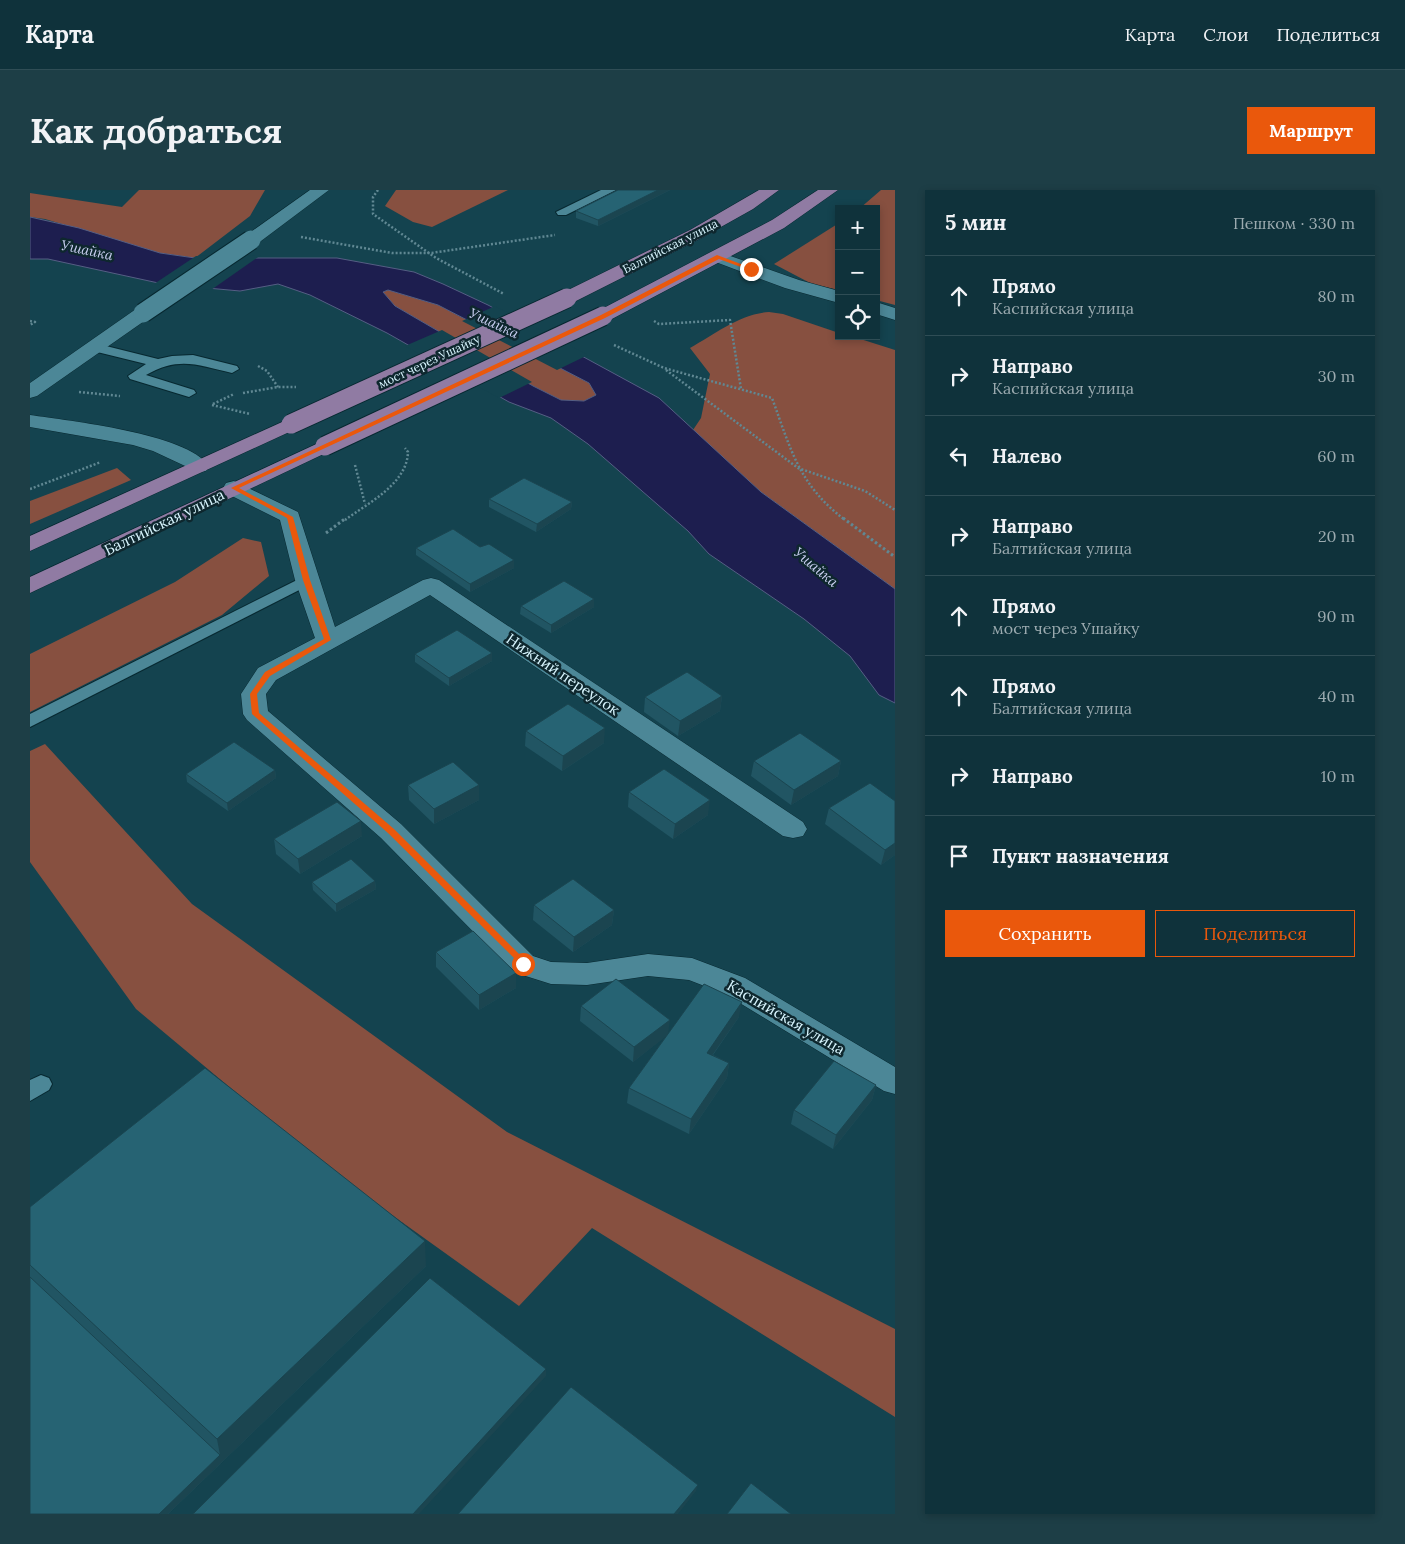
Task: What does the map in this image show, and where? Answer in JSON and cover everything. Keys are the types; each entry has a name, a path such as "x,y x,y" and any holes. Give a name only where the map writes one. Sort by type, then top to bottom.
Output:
{"main road":[{"name":"Балтийская улица","path":"567,298 673,246 744,208 771,190"},
{"path":"719,257 778,224 830,190"},
{"name":"Балтийская улица","path":"30,586 234,488 603,316 719,257"},
{"name":"мост через Ушайку","path":"198,466 567,298"},
{"path":"30,544 198,466"}],"street":[{"path":"30,392 321,190"},
{"path":"719,257 792,284 835,297"},
{"path":"880,309 895,314"},
{"path":"30,422 148,442 182,455 198,466"},
{"path":"234,488 290,517 307,580 328,640"},
{"name":"Нижний переулок","path":"328,640 431,585 792,829"},
{"name":"Каспийская улица","path":"328,640 267,674 253,694 256,714 391,831 523,964 551,973 587,974 648,964 692,969 735,986 895,1082"}],"lane":[{"path":"562,212 610,190"},
{"path":"94,347 156,363 196,358 232,369"},
{"path":"156,363 135,376 189,392"},
{"path":"30,721 307,580"}],"path":[{"path":"378,190 372,198 373,214 390,228 468,276 512,298"},
{"path":"294,236 392,254 431,253 558,235 556,228 562,212"},
{"path":"659,324 730,320 741,390"},
{"path":"610,344 664,368 772,398 798,468 824,504 895,557"},
{"path":"664,368 798,468 865,491 895,510"},
{"path":"211,405 254,415"},
{"path":"326,534 390,486 403,473 408,457 408,452 405,448"},
{"path":"30,489 109,458"},
{"path":"358,474 365,504"}],"shaded area":[{"path":"139,190 265,190 250,216 195,258 160,253 45,219 30,217 30,193 122,207"},
{"path":"396,190 508,190 432,227 413,222 385,206"},
{"path":"881,190 895,190 895,305 880,301 880,205 864,205"},
{"path":"835,226 835,289 812,284 774,264"},
{"path":"388,290 438,305 589,383 596,395 584,401 561,400 533,386 395,306 383,292"},
{"path":"769,312 783,314 835,332 835,340 864,340 895,350 895,589 761,492 693,430 701,418 710,374 690,348 748,316"},
{"path":"117,468 131,480 30,524 30,501"},
{"path":"243,538 261,542 269,576 222,615 30,712 30,654 175,582"},
{"path":"45,744 192,904 507,1132 895,1329 895,1417 592,1228 519,1306 325,1167 136,1009 30,862 30,751"}],"water":[{"name":"Ушайка","path":"30,217 79,228 160,253 195,258 337,258 414,272 488,305 659,398 761,492 895,589 895,703 879,695 850,656 804,619 709,554 688,531 588,444 551,418 509,402 387,333 310,295 278,284 240,291 163,284 48,259 30,259","holes":["388,290 438,305 589,383 596,395 584,401 561,400 533,386 395,306 383,292"]}],"pier":[{"path":"261,255 211,290 154,284 196,256"},
{"path":"495,306 588,355 557,370 462,321"},
{"path":"442,330 532,382 499,398 405,346"}],"building":[{"path":"618,190 658,190 598,220 576,211"},
{"path":"524,478 572,502 537,524 489,499"},
{"path":"453,529 480,547 489,544 514,560 470,584 416,548"},
{"path":"564,581 594,599 551,625 521,606"},
{"path":"457,630 492,653 449,678 415,654"},
{"path":"687,672 722,696 680,721 645,697"},
{"path":"568,704 605,728 563,756 526,731"},
{"path":"800,733 841,761 794,790 754,761"},
{"path":"234,742 275,770 227,803 186,774"},
{"path":"453,762 479,785 434,809 408,785"},
{"path":"664,769 710,800 675,824 629,792"},
{"path":"870,783 895,801 895,843 885,850 829,808"},
{"path":"337,802 361,821 298,859 274,839"},
{"path":"351,859 375,881 336,904 312,882"},
{"path":"573,879 614,910 574,937 534,905"},
{"path":"473,931 516,973 479,995 436,952"},
{"path":"616,979 670,1020 634,1047 581,1006"},
{"path":"704,984 742,1002 707,1053 729,1063 691,1119 629,1088"},
{"path":"834,1061 876,1085 836,1135 794,1110"},
{"path":"205,1068 425,1241 217,1439 30,1265 30,1207"},
{"path":"30,1277 220,1455 159,1514 30,1514"},
{"path":"430,1278 546,1369 413,1514 193,1514"},
{"path":"571,1387 698,1485 674,1514 458,1514"},
{"path":"751,1483 791,1514 727,1514"}],"route":[{"path":"523,964 391,831 256,714 253,694 267,674 328,640 307,580 290,517 234,488 603,316 719,257 751,269"}]}
